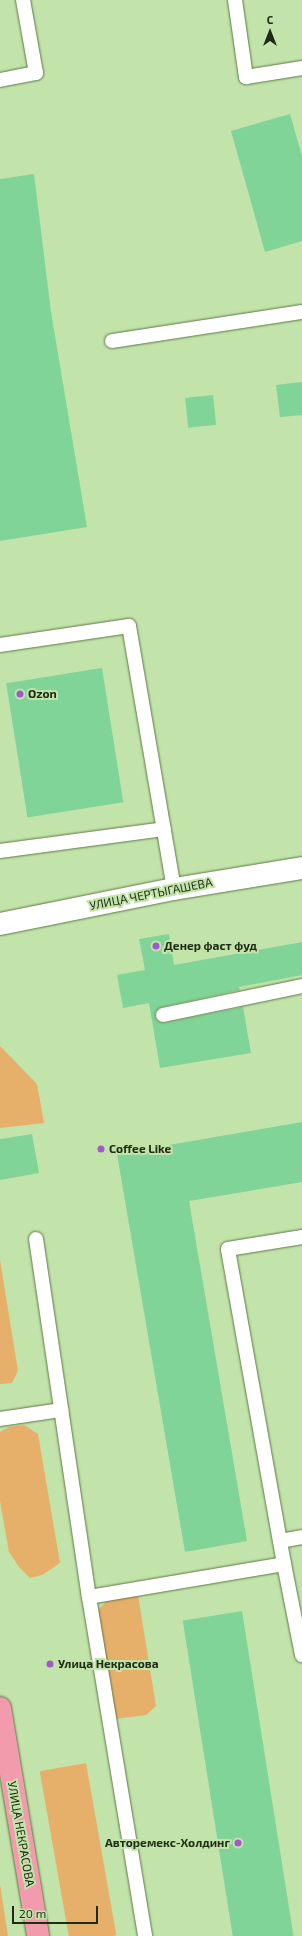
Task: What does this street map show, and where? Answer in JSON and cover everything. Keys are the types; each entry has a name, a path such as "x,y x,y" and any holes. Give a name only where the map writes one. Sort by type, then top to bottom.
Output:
{"main road":[{"name":"УЛИЦА НЕКРАСОВА","path":"0,1708 38,1936"}],"street":[{"name":"УЛИЦА ЧЕРТЫГАШЕВА","path":"0,924 174,889 302,868"}],"lane":[{"path":"0,80 36,73 23,0"},
{"path":"235,0 246,77 302,68"},
{"path":"112,341 302,312"},
{"path":"0,645 129,626 174,889"},
{"path":"0,851 164,829"},
{"path":"164,1015 302,986"},
{"path":"302,1237 228,1249 284,1564 298,1623 302,1654"},
{"path":"36,1239 89,1597 145,1936"},
{"path":"0,1419 61,1410"},
{"path":"280,1541 302,1537"},
{"path":"89,1597 284,1564"}],"shaded area":[{"path":"0,1046 37,1084 44,1123 0,1128"},
{"path":"0,1260 18,1371 12,1383 0,1384"},
{"path":"24,1425 38,1434 60,1563 42,1575 30,1578 19,1567 9,1552 0,1501 0,1432 9,1427"},
{"path":"138,1595 156,1706 146,1715 115,1719 97,1611 107,1601"},
{"path":"86,1763 116,1935 69,1936 40,1771"},
{"path":"0,1884 8,1936 0,1936"}],"building":[{"path":"290,114 302,156 302,241 265,252 231,131"},
{"path":"34,174 51,312 87,527 0,541 0,179"},
{"path":"302,382 302,415 280,417 276,385"},
{"path":"213,395 216,425 188,428 185,398"},
{"path":"102,668 123,802 27,817 6,683"},
{"path":"169,934 174,965 302,942 302,975 239,987 240,990 161,1007 155,1012 156,1020 164,1023 243,1007 251,1053 160,1068 149,1003 123,1008 117,975 145,970 139,939"},
{"path":"302,1122 302,1182 189,1201 247,1541 185,1552 117,1154"},
{"path":"32,1134 39,1173 0,1180 0,1139"},
{"path":"242,1611 293,1936 233,1936 183,1620"}],"place":[{"name":"Ozon","path":"20,694"},
{"name":"Денер фаст фуд","path":"156,946"},
{"name":"Coffee Like","path":"101,1149"},
{"name":"Улица Некрасова","path":"50,1664"},
{"name":"Авторемекс-Холдинг","path":"238,1843"}]}
